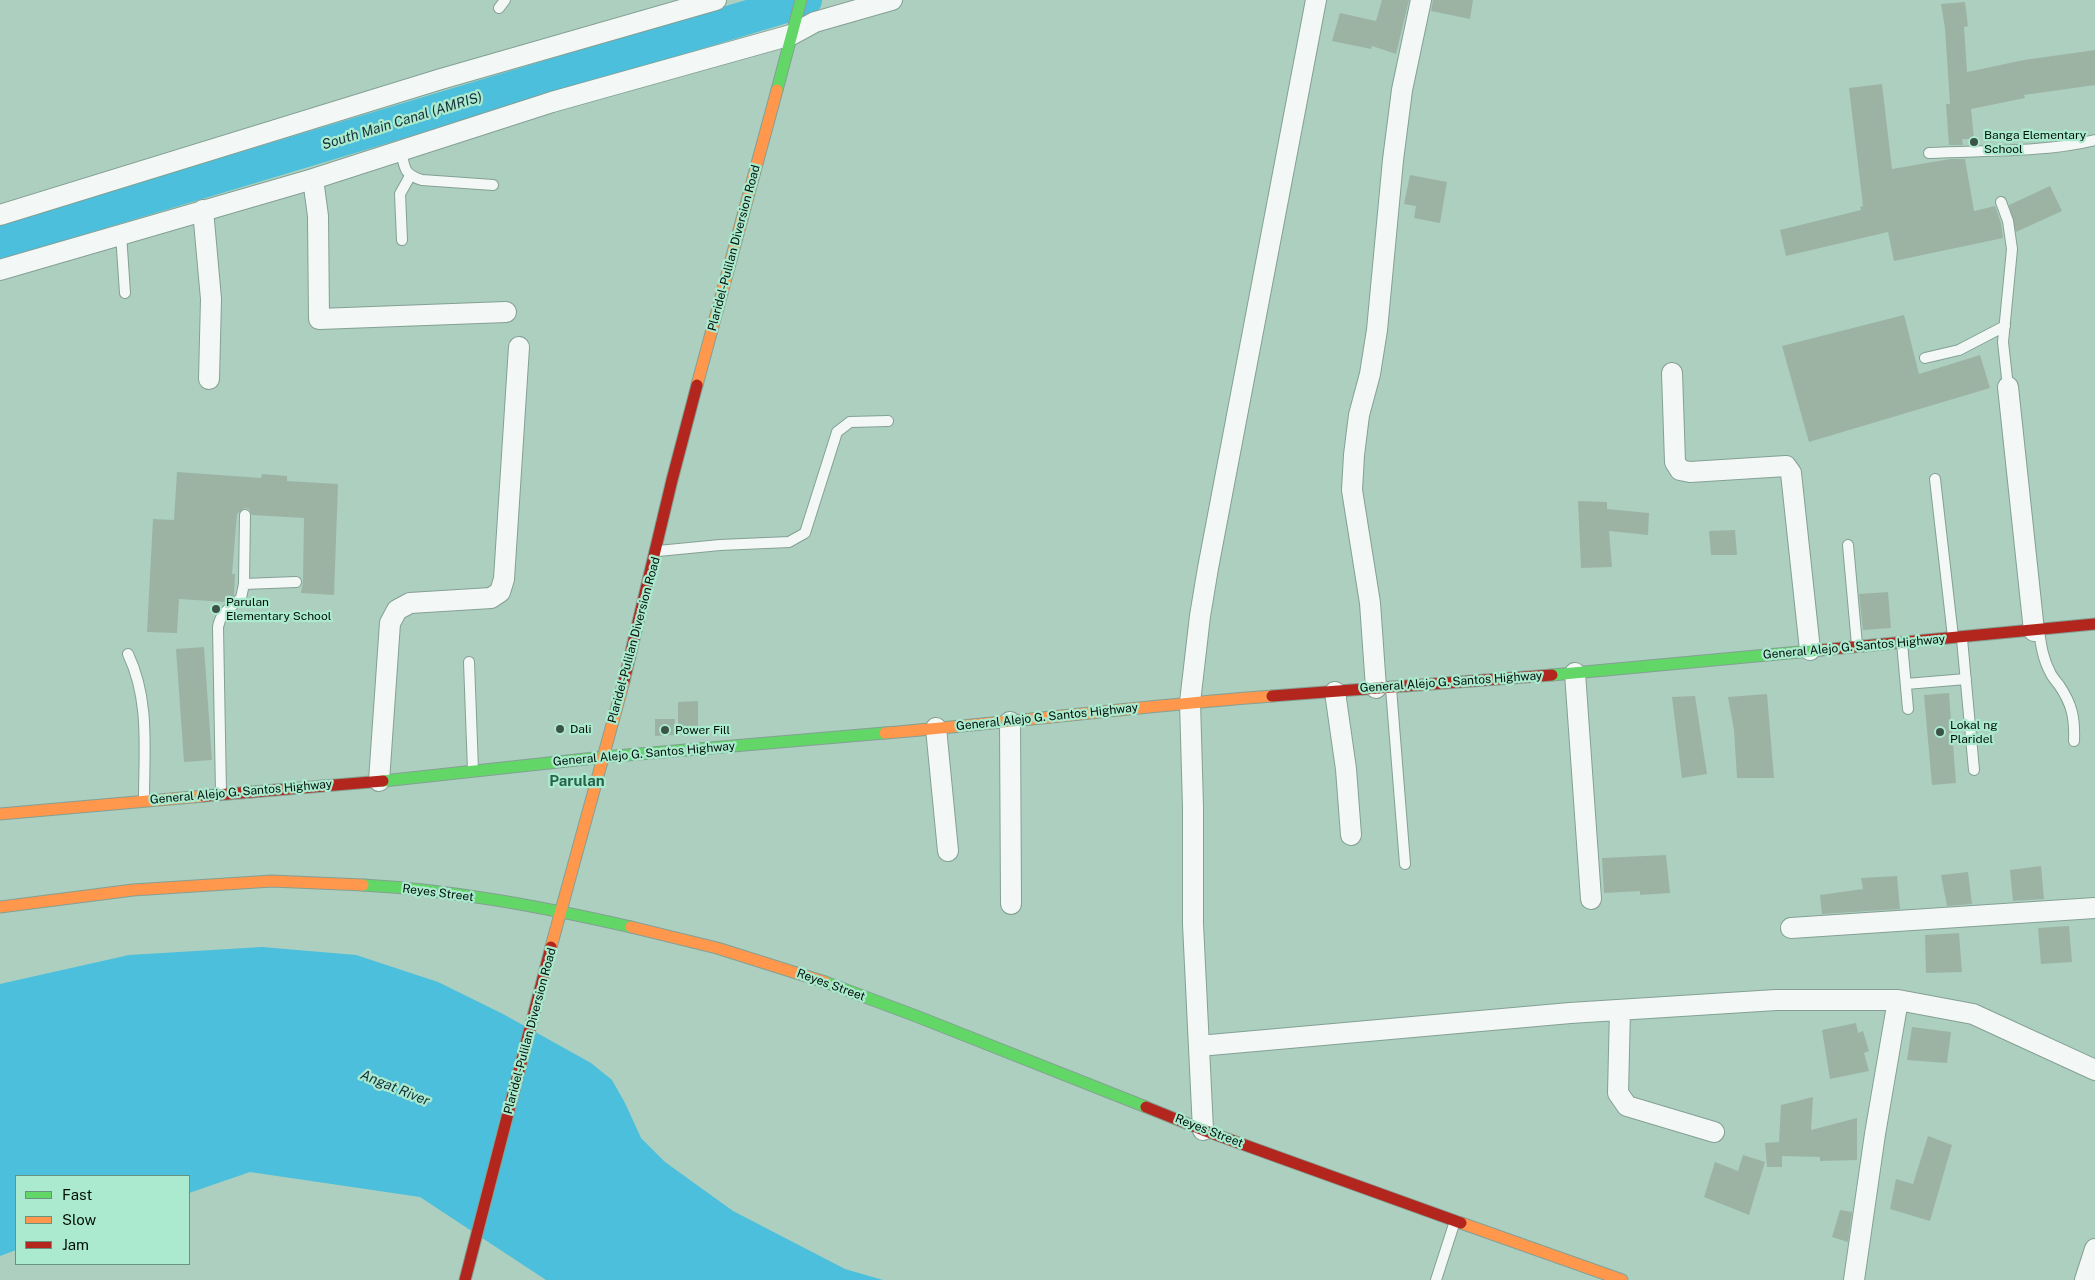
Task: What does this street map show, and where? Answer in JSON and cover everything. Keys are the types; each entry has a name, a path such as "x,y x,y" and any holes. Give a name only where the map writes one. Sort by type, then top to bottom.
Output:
{"main road":[{"name":"Plaridel-Pulilan Diversion Road","path":"465,1280 561,912 604,757 657,551 672,480 801,0"},
{"name":"General Alejo G. Santos Highway","path":"0,814 379,781 604,757 1010,722 1190,702 1576,673 1810,650 2037,631 2095,624"},
{"name":"Reyes Street","path":"0,907 133,890 272,881 416,888 561,912 717,948 814,978 916,1016 1203,1130 1622,1280"}],"street":[{"path":"0,215 441,79 716,0"},
{"path":"0,270 313,179 552,102 892,0"},
{"path":"1203,1130 1193,924 1193,807 1190,702 1200,616 1316,0"},
{"path":"1384,687 1352,490 1359,415 1370,374 1377,330 1402,90 1421,0"},
{"path":"313,179 318,216 319,319 506,312"},
{"path":"203,210 211,298 209,379"},
{"path":"379,781 390,623 397,610 410,603 491,598 500,592 504,579 519,347"},
{"path":"1672,374 1675,462 1680,470 1690,472 1786,466 1791,473 1810,650"},
{"path":"2008,387 2037,631"},
{"path":"1576,673 1591,899"},
{"path":"1335,692 1346,769 1352,835"},
{"path":"1010,722 1011,904"},
{"path":"936,728 948,851"},
{"path":"1791,928 2095,908"},
{"path":"1199,1046 1620,1010 1776,1000 1898,1000 1973,1014 2095,1070"},
{"path":"1854,1280 1875,1134 1898,1000"},
{"path":"1620,1010 1618,1093 1627,1106 1714,1132"},
{"path":"2085,1280 2094,1254"}],"lane":[{"path":"1929,153 2005,149 2028,150 2095,140"},
{"path":"401,151 406,172 410,176 422,180 493,185"},
{"path":"402,240 400,194 410,176"},
{"path":"2001,202 2008,221 2012,249 2003,342 2008,387"},
{"path":"121,234 125,293"},
{"path":"1925,358 1959,350 2005,326"},
{"path":"657,551 720,545 789,542 805,533 837,432 850,422 888,421"},
{"path":"1935,479 1957,638 1966,679 1974,770"},
{"path":"222,794 218,627 220,618 226,610 241,598 244,584 245,515"},
{"path":"1848,545 1857,646"},
{"path":"244,584 296,582"},
{"path":"2037,631 2043,657 2072,710 2075,721 2074,741"},
{"path":"1902,642 1908,709"},
{"path":"128,654 137,672 145,710 144,801"},
{"path":"469,662 473,771"},
{"path":"1906,684 1966,679"},
{"path":"1384,687 1405,864"},
{"path":"1436,1280 1455,1220"}],"water":[{"name":"Angat River","path":"262,947 356,955 438,982 503,1014 591,1063 612,1080 641,1138 665,1162 733,1211 845,1269 883,1280 546,1280 420,1197 250,1172 190,1193 190,1175 15,1175 15,1250 0,1256 0,984 129,955"}],"building":[{"path":"1382,0 1409,0 1396,54 1372,46 1371,49 1332,41 1340,13 1376,21"},
{"path":"1433,0 1473,0 1470,19 1431,11"},
{"path":"1965,2 1968,26 1964,27 1967,72 2024,60 2095,50 2095,85 2024,95 2025,98 1971,109 1974,139 1962,139 1963,145 1949,145 1946,104 1950,104 1945,28 1941,4"},
{"path":"1882,84 1892,169 1950,159 1965,159 1974,211 1995,206 2001,223 2003,238 1894,261 1888,232 1786,256 1780,230 1861,210 1860,207 1863,206 1849,88"},
{"path":"1410,175 1447,182 1440,223 1414,218 1416,206 1404,204"},
{"path":"2050,186 2062,211 2016,232 2009,205"},
{"path":"1904,315 1919,374 1980,355 1990,388 1809,442 1782,346"},
{"path":"177,472 261,478 262,474 287,476 287,481 338,484 334,595 301,593 303,582 304,518 252,515 249,509 245,508 237,514 232,574 235,574 234,596 226,602 179,599 177,633 147,632 153,519 174,520"},
{"path":"1578,501 1607,502 1607,509 1649,513 1648,535 1609,531 1612,567 1581,568"},
{"path":"1735,530 1737,555 1711,555 1709,531"},
{"path":"1888,592 1891,628 1863,630 1859,594"},
{"path":"204,647 212,760 184,762 176,649"},
{"name":"Lokal ng Plaridel","path":"1949,693 1956,783 1932,785 1924,695"},
{"path":"1767,694 1774,778 1737,778 1734,730 1728,697"},
{"path":"1695,696 1707,774 1682,778 1672,697"},
{"path":"698,701 698,729 678,730 678,702"},
{"name":"Power Fill","path":"655,719 675,719 674,735 655,736"},
{"path":"1666,855 1670,893 1640,895 1640,891 1604,893 1602,858"},
{"path":"2041,866 2044,899 2013,901 2010,870"},
{"path":"1968,872 1972,904 1947,906 1941,875"},
{"path":"1897,876 1900,909 1822,914 1820,895 1863,889 1861,878"},
{"path":"2069,926 2072,962 2041,964 2038,928"},
{"path":"1959,933 1962,972 1926,973 1925,935"},
{"path":"1856,1023 1858,1033 1863,1031 1869,1051 1864,1053 1869,1071 1830,1079 1822,1030"},
{"path":"1912,1027 1951,1032 1947,1063 1907,1060"},
{"path":"1813,1097 1811,1130 1857,1118 1857,1160 1820,1161 1820,1157 1782,1156 1782,1167 1767,1167 1765,1143 1779,1142 1781,1105"},
{"path":"1928,1136 1952,1145 1930,1221 1890,1209 1896,1179 1913,1184"},
{"path":"1743,1155 1765,1162 1749,1215 1704,1197 1715,1162 1738,1171"},
{"path":"1840,1210 1852,1212 1848,1242 1832,1237"}],"waterway":[{"name":"South Main Canal (AMRIS)","path":"0,242 805,0"}],"traffic: fast":[{"path":"777,90 801,0"},
{"path":"1552,675 1821,650"},
{"path":"383,781 604,757 885,733"},
{"path":"363,885 397,887 498,900 631,927"},
{"path":"825,982 1146,1107"}],"traffic: slow":[{"path":"697,385 777,90"},
{"path":"551,947 624,681"},
{"path":"885,733 1272,696"},
{"path":"0,814 204,796"},
{"path":"0,907 133,890 272,881 363,885"},
{"path":"631,927 717,948 825,982"},
{"path":"1461,1223 1622,1280"}],"traffic: jam":[{"path":"624,681 672,480 697,385"},
{"path":"1821,650 2095,624"},
{"path":"1272,696 1552,675"},
{"path":"204,796 383,781"},
{"path":"465,1280 551,947"},
{"path":"1146,1107 1203,1130 1461,1223"}],"place":[{"name":"Banga Elementary School","path":"1974,142"},
{"name":"Parulan Elementary School","path":"216,609"},
{"name":"Dali","path":"560,729"},
{"name":"Power Fill","path":"665,730"},
{"name":"Lokal ng Plaridel","path":"1940,732"}],"district":[{"name":"Parulan","path":"577,781"}]}
